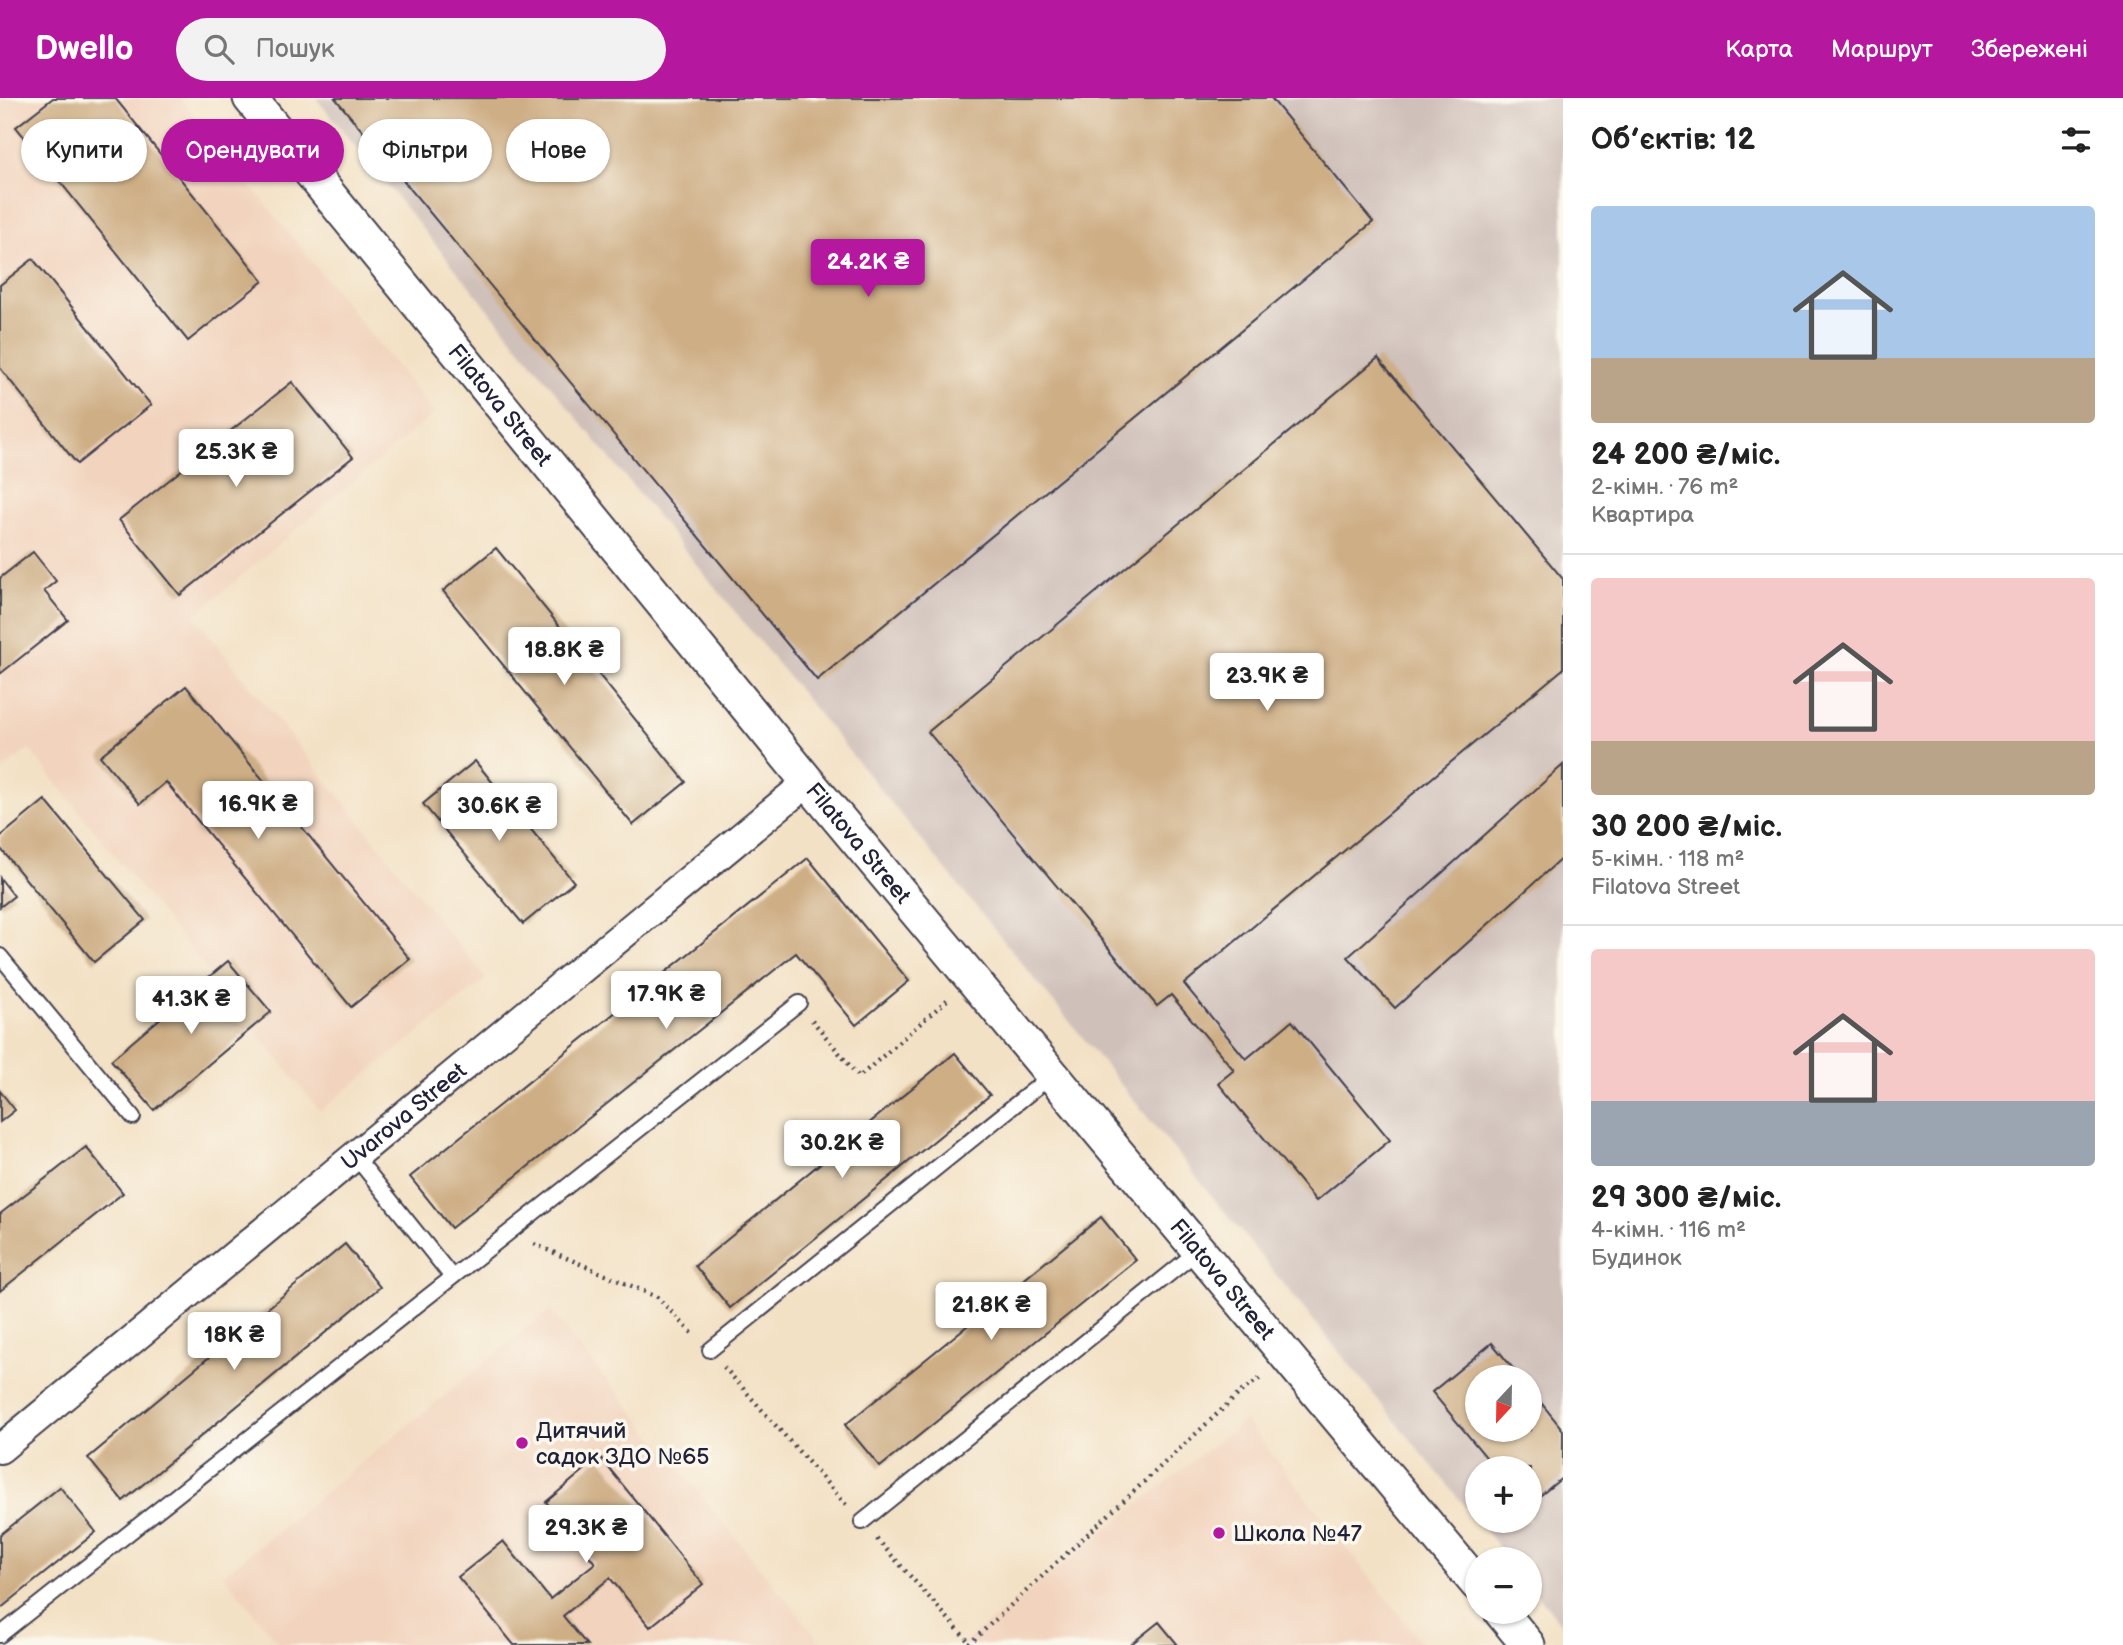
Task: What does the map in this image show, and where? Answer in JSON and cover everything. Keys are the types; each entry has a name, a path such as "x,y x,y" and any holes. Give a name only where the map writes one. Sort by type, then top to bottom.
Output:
{"street":[{"name":"Filatova Street","path":"250,98 808,782 1465,1570"},
{"name":"Uvarova Street","path":"0,1449 808,782"},
{"path":"1511,1624 1528,1645"}],"lane":[{"path":"0,956 133,1117"},
{"path":"0,1635 799,1003"},
{"path":"710,1350 1052,1074"},
{"path":"355,1156 452,1277"},
{"path":"862,1522 1199,1250"}],"path":[{"path":"799,1003 859,1077 972,979"},
{"path":"508,1232 657,1297 710,1350 969,1644 1242,1391 1289,1359"}],"shaded area":[{"path":"0,98 180,98 197,119 161,119 161,182 248,182 434,413 194,616 486,979 320,1111 29,749 0,772"},
{"path":"316,98 1563,98 1563,1626 1542,1600 1542,1547 1498,1547 1487,1533 1542,1533 1542,1456 1465,1456 1465,1506 385,182 492,182 492,119 358,119 358,149 344,132 344,119 333,119"},
{"name":"Дитячий садок ЗДО №65","path":"550,1310 823,1645 280,1645 223,1575"},
{"name":"Школа №47","path":"1245,1420 1424,1645 961,1645"}],"building":[{"path":"53,98 115,98 132,119 26,119"},
{"path":"335,98 1271,98 1373,222 817,680 405,182 492,182 492,119 358,119 358,126"},
{"path":"147,138 161,155 161,182 183,182 263,281 188,341 60,182 147,182"},
{"path":"33,259 151,405 77,464 0,368 0,285"},
{"path":"1378,358 1563,579 1563,669 1184,984 1246,1059 1292,1021 1390,1140 1316,1201 1218,1083 1234,1070 1171,995 1157,1006 928,732"},
{"path":"292,382 353,457 180,595 119,520"},
{"path":"496,548 686,782 633,825 443,591"},
{"path":"33,552 56,581 44,591 68,620 0,674 0,578"},
{"path":"186,686 410,959 351,1007 166,782 140,804 100,756"},
{"path":"475,761 574,882 523,924 423,804"},
{"path":"1563,765 1563,857 1395,1008 1348,957"},
{"path":"45,800 145,920 94,962 0,848 0,837"},
{"path":"808,858 909,981 856,1025 796,953 451,1228 410,1177"},
{"path":"0,878 14,896 0,907"},
{"path":"228,961 271,1012 154,1110 111,1060"},
{"path":"955,1053 990,1095 730,1308 695,1266"},
{"path":"0,1091 15,1110 0,1122"},
{"path":"86,1147 123,1193 0,1291 0,1214"},
{"path":"1101,1217 1136,1260 880,1467 845,1425"},
{"path":"345,1244 380,1287 123,1501 88,1458"},
{"path":"1492,1343 1510,1365 1465,1365"},
{"path":"1465,1365 1465,1432 1432,1392"},
{"path":"1542,1404 1563,1430 1563,1477 1542,1494 1542,1456 1485,1456 1473,1442 1542,1442"},
{"path":"600,1457 703,1584 650,1627 610,1578 563,1616 587,1645 514,1645 458,1577 503,1541 550,1599 595,1563 546,1502"},
{"path":"60,1487 96,1532 0,1609 0,1535"},
{"path":"1159,1622 1178,1645 1130,1645"}],"place":[{"name":"Дитячий садок ЗДО №65","path":"522,1443"},
{"name":"Школа №47","path":"1219,1533"}]}
